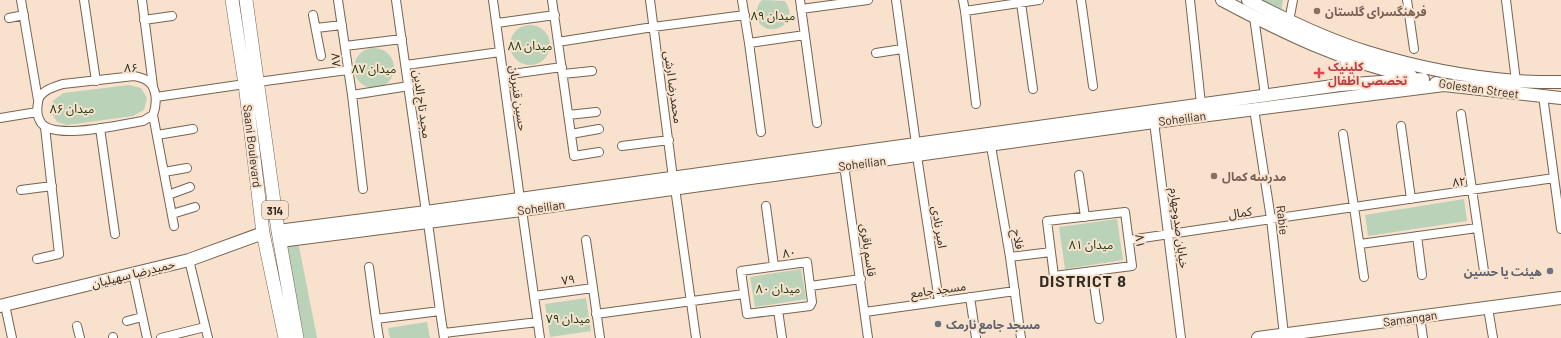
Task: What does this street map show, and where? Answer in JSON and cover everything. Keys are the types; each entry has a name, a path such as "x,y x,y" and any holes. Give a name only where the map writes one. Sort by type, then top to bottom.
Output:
{"main road":[{"name":"Saani Boulevard","path":"232,0 245,84 264,238 285,338"},
{"name":"Saani Boulevard","path":"246,0 279,236 297,338"},
{"name":"Golestan Street","path":"1222,0 1280,31 1346,58 1390,71 1444,85 1561,98"},
{"name":"Golestan Street","path":"1248,0 1289,21 1334,41 1366,52 1456,73 1516,81 1561,82"},
{"path":"1340,85 1345,84 1348,78 1349,72 1346,58"},
{"path":"1340,85 1423,79 1430,68"},
{"name":"Soheilian","path":"279,236 521,205 1253,103 1340,85"},
{"name":"Soheilian","path":"1266,101 1444,85"},
{"path":"264,238 279,236"},
{"name":"حمیدرضا سهیلیان","path":"2,305 189,260 264,238"},
{"name":"Samangan","path":"1258,338 1561,298"}],"street":[{"path":"21,0 38,100 38,112 40,122 45,127 52,130 68,132 143,121 153,115"},
{"path":"84,0 96,81"},
{"path":"142,0 153,86 156,97 156,107 153,115 174,226"},
{"path":"338,0 345,46"},
{"name":"مجید تاج الدین","path":"396,0 444,336"},
{"name":"حسین قنبریان","path":"493,0 534,296"},
{"path":"552,0 574,156 599,152"},
{"name":"محمدرضا ارشی","path":"650,0 696,338"},
{"path":"742,0 761,132"},
{"path":"800,0 817,123"},
{"path":"801,9 868,0"},
{"name":"امیر نادی","path":"896,0 916,150 939,302"},
{"path":"963,0 976,104"},
{"path":"965,11 1038,0"},
{"path":"1081,0 1093,86"},
{"path":"1190,0 1202,110"},
{"path":"1289,21 1293,0"},
{"path":"1407,0 1414,49"},
{"path":"1506,0 1516,81"},
{"path":"1021,2 1033,89"},
{"path":"9,18 24,15"},
{"path":"313,15 321,56"},
{"path":"497,24 555,15"},
{"path":"558,42 744,15"},
{"path":"144,20 172,16"},
{"path":"1254,17 1266,101"},
{"path":"316,28 342,25"},
{"path":"749,43 805,35"},
{"name":"۸۷","path":"363,189 345,46 402,39"},
{"path":"876,53 902,49"},
{"path":"406,66 500,52"},
{"path":"258,82 347,70"},
{"path":"504,75 562,70 592,71"},
{"name":"۸۶","path":"38,100 43,93 53,87 63,84 134,76 147,80 153,86"},
{"path":"156,97 245,84"},
{"path":"352,95 409,86"},
{"path":"1543,96 1561,229"},
{"name":"Rabie","path":"1253,103 1271,219 1284,335"},
{"path":"0,118 38,112"},
{"path":"568,115 596,112"},
{"path":"1461,114 1472,190 1554,178"},
{"name":"خیابان صدوچهارم","path":"1153,116 1181,338"},
{"path":"1401,126 1411,199"},
{"path":"37,259 59,254 45,127"},
{"path":"100,128 115,234"},
{"path":"571,134 599,129"},
{"path":"157,135 193,130"},
{"path":"1344,134 1364,277"},
{"path":"622,146 669,140"},
{"name":"فلاح","path":"989,140 1010,257 1021,338"},
{"name":"قاسم باقری","path":"844,160 868,338"},
{"path":"164,172 187,168"},
{"path":"1079,175 1085,217"},
{"path":"21,190 52,186"},
{"path":"168,195 190,188"},
{"name":"۸۲","path":"1354,207 1472,190 1484,271"},
{"path":"766,206 774,266"},
{"path":"172,214 195,207"},
{"name":"کمال","path":"1129,240 1354,207"},
{"name":"۸۱","path":"1125,212 1129,240 1132,266 1054,276 1047,221 1125,212"},
{"path":"1360,244 1477,228"},
{"path":"1417,236 1422,275"},
{"path":"586,240 593,288"},
{"path":"1010,257 1051,252"},
{"path":"189,260 208,338"},
{"name":"۸۰","path":"806,262 810,286 812,302 810,306 747,314 741,271 806,262"},
{"path":"369,267 379,338"},
{"path":"1092,272 1099,320"},
{"path":"133,274 147,338"},
{"path":"810,286 861,279"},
{"name":"۷۹","path":"534,296 593,288 598,338"},
{"name":"مسجد جامع","path":"865,312 1015,291"},
{"path":"596,314 744,294"},
{"path":"534,296 540,338"},
{"path":"970,297 976,338"},
{"path":"2,305 12,338"},
{"path":"1488,308 1493,338"},
{"path":"778,310 782,338"},
{"path":"376,319 440,311"},
{"path":"128,321 142,317"},
{"path":"1420,317 1423,338"},
{"path":"444,336 538,322"},
{"path":"77,326 80,338"},
{"path":"162,338 205,327"}],"green space":[{"name":"میدان ۸۹","path":"762,0 785,1 789,10 789,18 785,24 779,28 772,29 765,28 759,23 756,12 758,5"},
{"path":"1263,0 1283,0 1281,13"},
{"name":"میدان ۸۸","path":"526,25 534,25 541,28 547,34 550,45 547,56 541,62 534,65 526,65 519,62 513,56 510,49 510,41 513,34 519,28"},
{"name":"میدان ۸۷","path":"378,48 385,51 391,57 394,68 393,76 385,85 378,88 370,88 363,85 355,76 354,64 357,57 366,49"},
{"name":"میدان ۸۶","path":"129,85 141,88 147,98 144,110 133,116 67,125 57,122 51,112 53,101 63,93"},
{"path":"1464,199 1467,221 1368,236 1365,215"},
{"name":"میدان ۸۱","path":"1117,219 1123,260 1065,269 1059,227"},
{"path":"278,231 297,236 317,338 297,338"},
{"name":"میدان ۸۰","path":"801,269 806,299 755,307 750,277"},
{"name":"میدان ۷۹","path":"586,298 591,331 550,337 545,304"},
{"path":"427,322 430,338 390,338 388,328"}],"place":[{"name":"فرهنگسرای گلستان","path":"1317,11"},
{"name":"کلینیک تخصصی اطفال","path":"1319,73"},
{"name":"مدرسه کمال","path":"1214,176"},
{"name":"هیئت یا حسین","path":"1550,271"},
{"name":"مسجد جامع نارمک","path":"938,324"}],"district":[{"name":"DISTRICT 8","path":"1083,280"}]}
